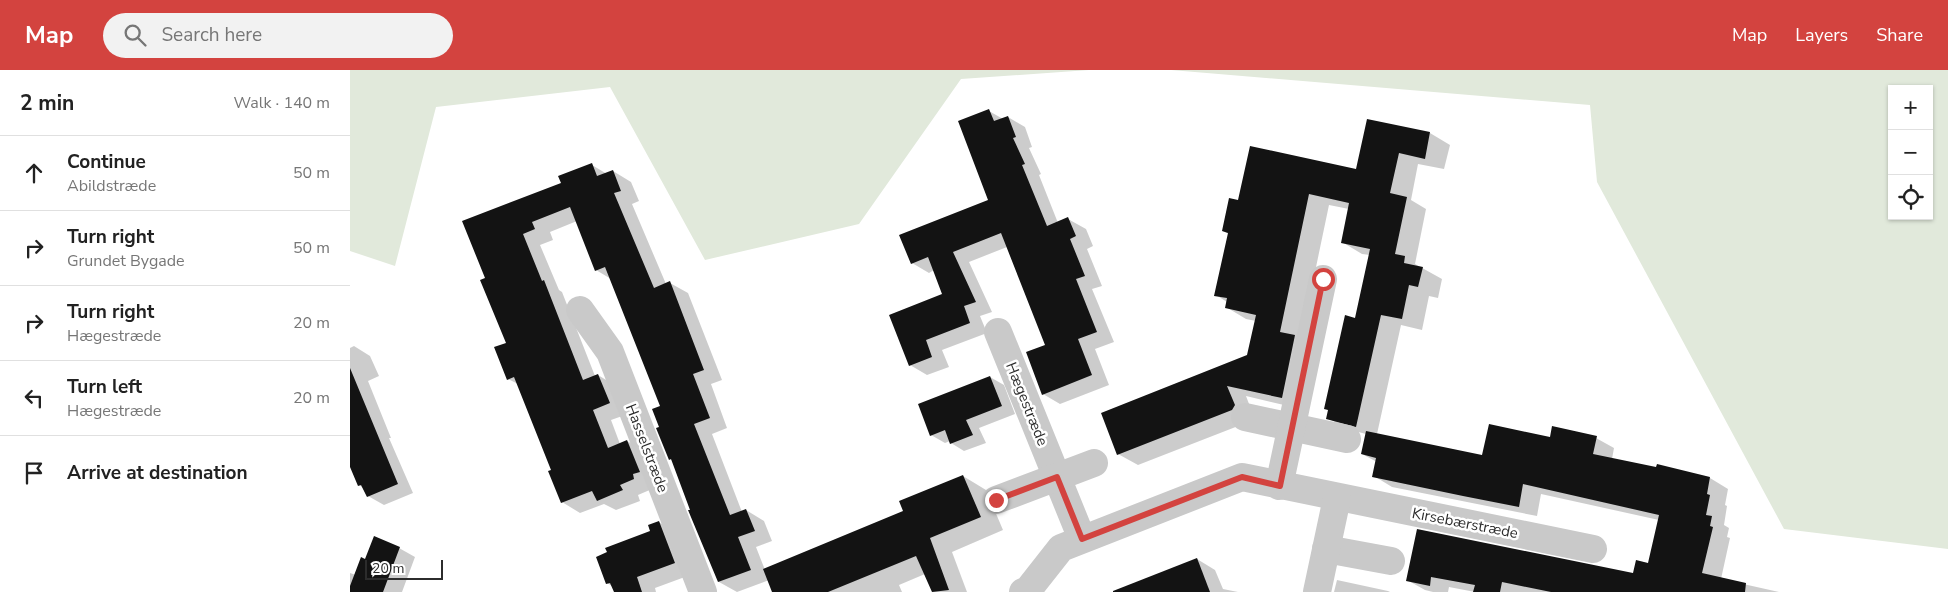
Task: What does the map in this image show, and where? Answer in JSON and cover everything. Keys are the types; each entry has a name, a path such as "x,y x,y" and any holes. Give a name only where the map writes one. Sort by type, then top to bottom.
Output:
{"street":[{"path":"1280,486 1323,279"},
{"name":"Hasselstræde","path":"580,310 610,352 703,592"},
{"name":"Hægestræde","path":"998,332 1082,539"},
{"path":"1245,417 1347,439"},
{"path":"996,500 1094,463"},
{"name":"Kirsebærstræde","path":"1023,592 1028,590 1061,548 1242,477 1593,549"},
{"path":"1317,592 1337,498"},
{"path":"1326,549 1391,561"}],"shaded area":[{"path":"350,70 1089,70 961,79 859,224 705,260 610,87 436,107 395,266 350,251"},
{"path":"1171,70 1948,70 1948,549 1784,529 1597,182 1590,105"}],"building":[{"path":"989,109 994,121 1008,116 1016,137 1013,138 1025,164 1022,165 1047,226 1068,217 1076,236 1070,239 1085,276 1076,279 1097,332 1078,339 1092,375 1042,395 1026,352 1045,345 1001,233 953,252 976,302 964,306 970,323 926,340 932,357 909,366 889,315 942,294 928,257 911,264 899,235 988,200 958,121"},
{"path":"1367,119 1430,132 1425,159 1399,153 1390,193 1407,197 1395,254 1405,256 1404,263 1423,267 1418,287 1409,285 1402,319 1381,315 1356,427 1326,419 1328,410 1324,409 1345,315 1355,318 1370,249 1341,243 1349,203 1309,194 1280,332 1295,335 1282,398 1227,386 1235,405 1232,410 1117,455 1101,413 1247,355 1256,315 1225,308 1227,298 1214,296 1228,233 1222,231 1229,198 1238,200 1250,146 1356,169"},
{"path":"592,163 597,176 613,170 621,191 614,193 654,288 670,281 704,370 693,374 710,418 694,424 730,515 746,509 755,531 738,537 751,570 718,582 688,510 690,510 671,459 669,460 656,428 659,427 652,409 660,406 605,267 595,271 570,207 532,222 535,229 523,234 542,281 544,280 583,380 598,374 610,403 593,410 608,448 627,440 640,472 633,474 634,479 620,485 623,490 597,501 592,491 561,503 548,471 551,470 514,377 507,380 494,347 506,343 480,280 485,278 462,221 561,183 558,176"},
{"path":"350,368 398,484 367,497 361,485 358,486 350,467"},
{"path":"990,376 1002,406 966,420 973,435 950,444 945,430 930,436 918,404"},
{"path":"1489,424 1550,437 1552,426 1597,436 1593,454 1656,467 1657,464 1710,477 1707,494 1710,495 1706,515 1712,516 1710,526 1713,527 1702,573 1746,583 1745,592 1551,592 1502,582 1500,592 1473,592 1475,585 1431,577 1430,586 1406,581 1417,529 1633,573 1636,560 1648,563 1659,515 1523,484 1519,507 1463,496 1372,477 1376,458 1361,454 1366,431 1482,455"},
{"path":"963,475 981,517 930,538 949,590 932,592 916,556 828,592 772,592 763,569 903,511 899,501"},
{"path":"659,521 675,563 637,577 642,592 614,592 610,583 606,584 596,557 607,552 605,548 650,531 648,525"},
{"path":"374,536 400,547 383,592 350,592 350,586 361,557 365,559"},
{"path":"1197,558 1210,592 1113,592 1113,591"}],"route":[{"path":"996,500 1057,477 1082,539 1242,477 1280,486 1323,279"}]}
